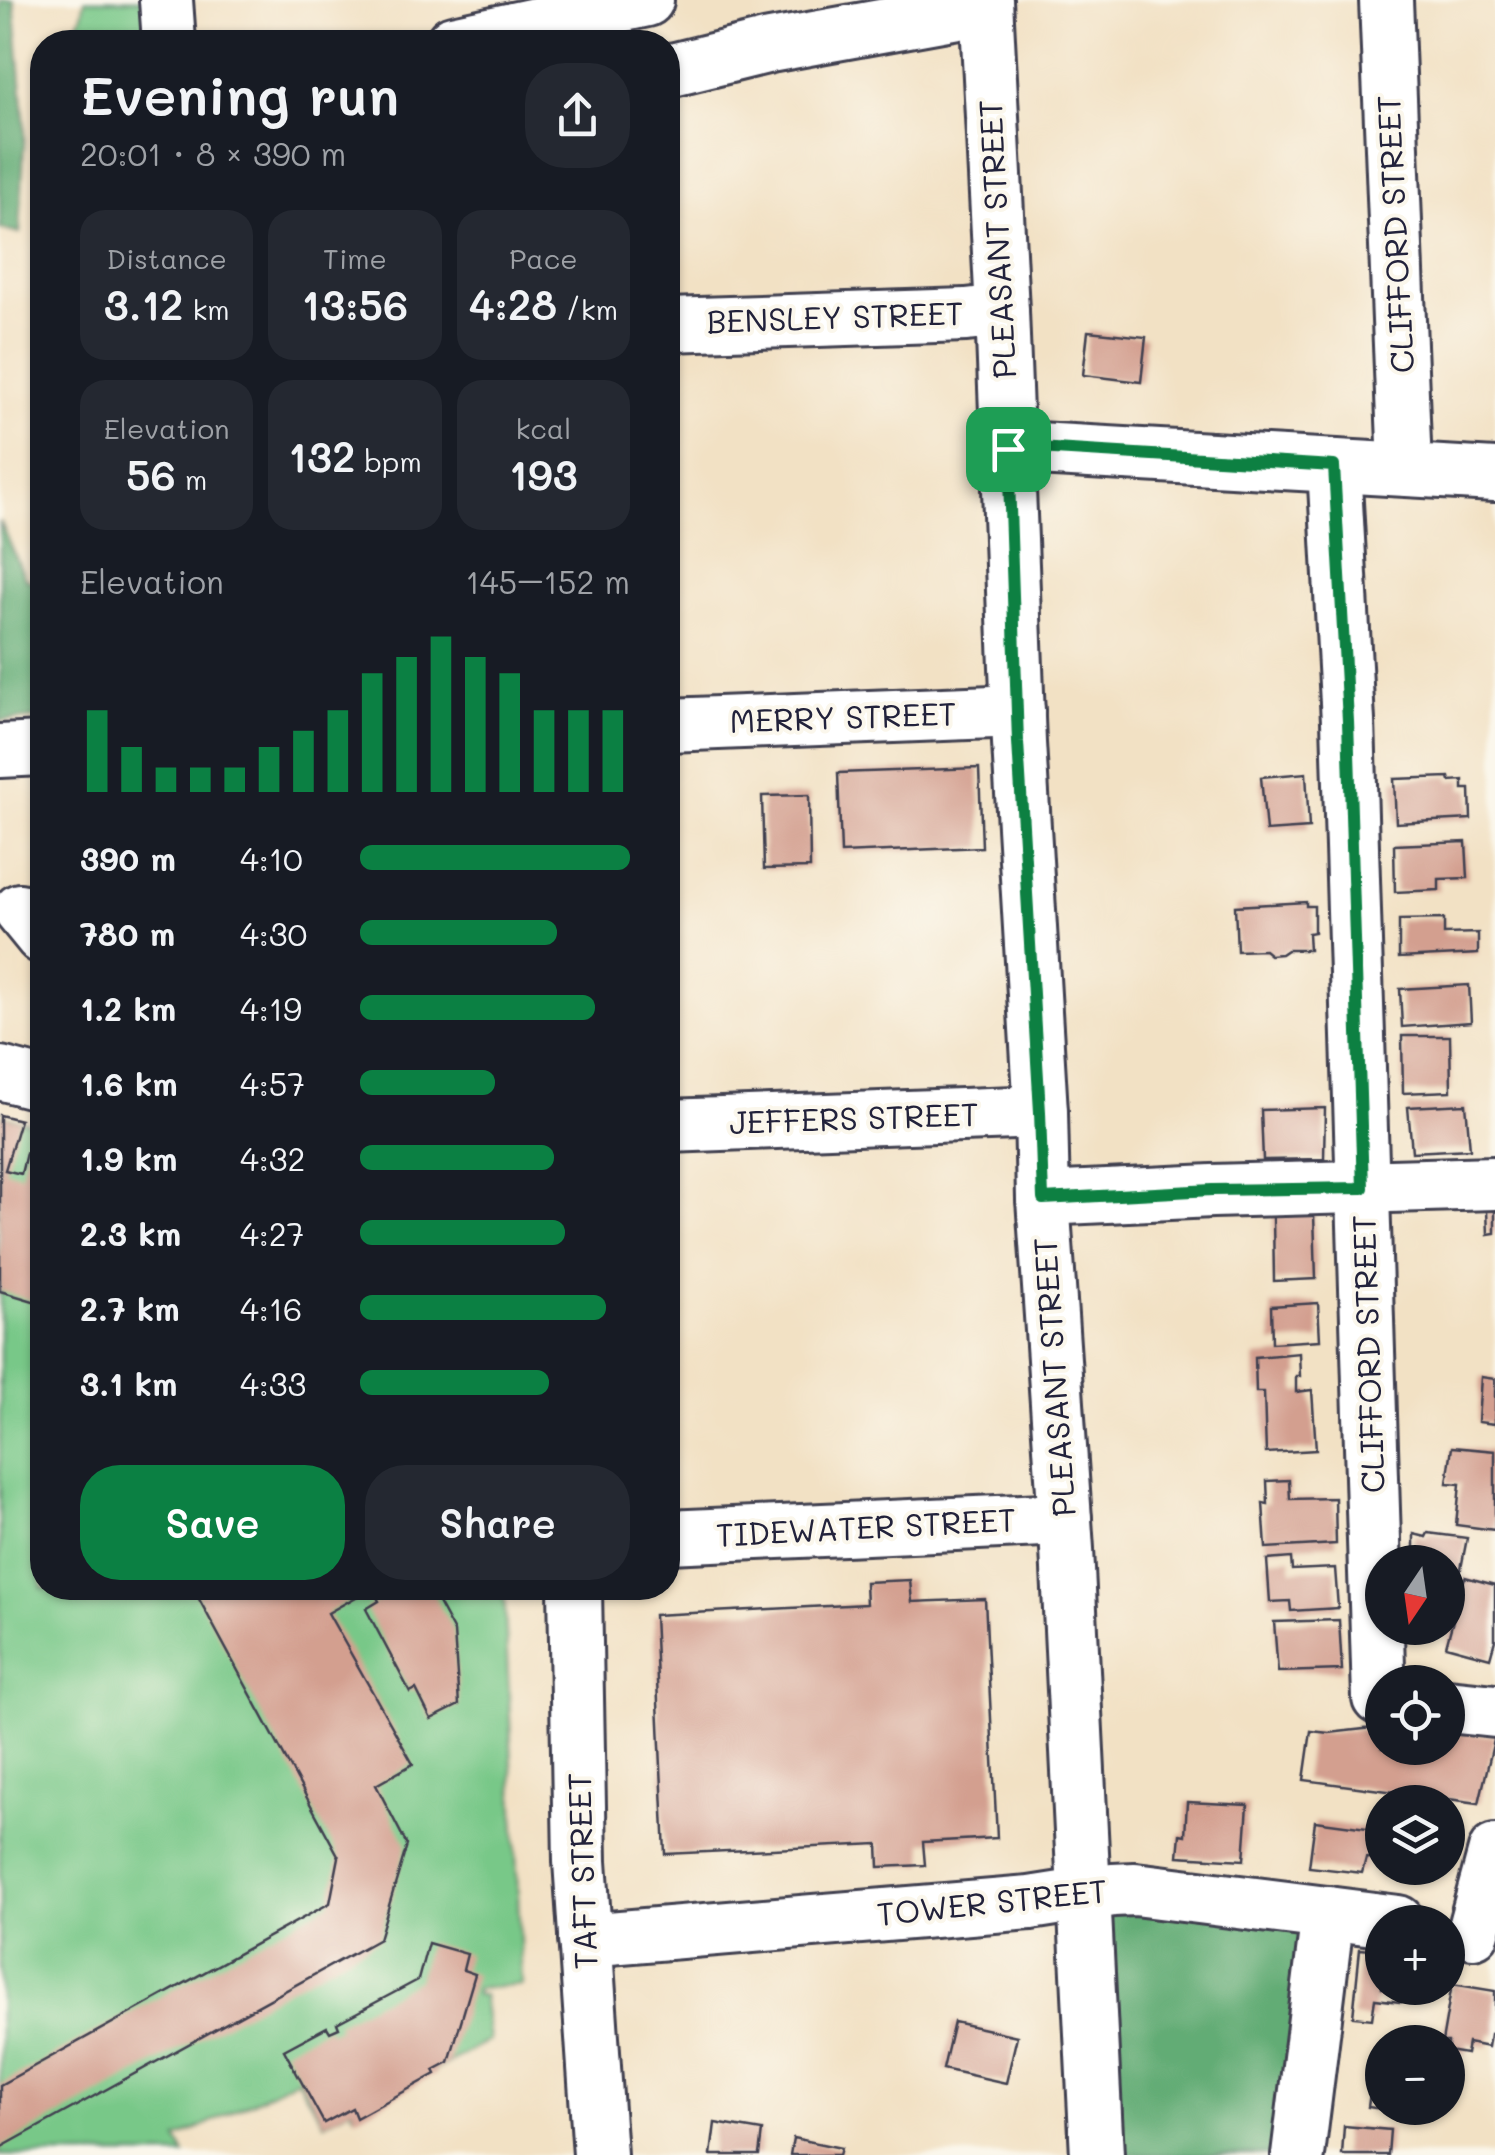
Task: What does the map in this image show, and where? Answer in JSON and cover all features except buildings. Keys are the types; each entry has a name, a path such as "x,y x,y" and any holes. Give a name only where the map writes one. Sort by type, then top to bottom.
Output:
{"street":[{"path":"166,0 169,30"},
{"path":"535,30 646,0"},
{"name":"CLIFFORD STREET","path":"1386,0 1405,468"},
{"path":"680,68 986,3"},
{"name":"PLEASANT STREET","path":"986,3 1043,1199 1065,1519 1097,2155"},
{"name":"BENSLEY STREET","path":"680,325 1002,311"},
{"path":"1008,449 1495,474"},
{"name":"CLIFFORD STREET","path":"1334,466 1348,721 1378,1665"},
{"name":"MERRY STREET","path":"680,725 1018,711"},
{"path":"0,750 30,749"},
{"path":"0,1073 30,1081"},
{"name":"JEFFERS STREET","path":"680,1126 1040,1112"},
{"path":"1043,1199 1495,1182"},
{"name":"TIDEWATER STREET","path":"680,1536 1065,1519"},
{"name":"TAFT STREET","path":"575,1600 580,1861 600,2155"},
{"path":"1465,1708 1495,1711"},
{"path":"1472,1932 1495,1850"},
{"name":"TOWER STREET","path":"585,1940 1011,1904 1114,1890 1158,1891 1365,1918"},
{"path":"1298,2155 1328,1913"}],"green space":[{"path":"0,0 14,0 25,127 20,233 0,229"},
{"path":"85,0 150,0 153,30 75,30"},
{"path":"0,521 25,578 30,581 30,719 0,721"},
{"path":"0,1115 30,1123 26,1153 30,1154 30,1600 504,1600 522,1985 475,1989 476,1995 483,1995 489,2040 354,2114 351,2108 324,2123 297,2079 177,2139 185,2155 0,2155"},
{"path":"1102,1884 1302,1907 1294,2155 1088,2155"}],"route":[{"path":"1008,449 1334,466 1348,721 1363,1188 1212,1190 1043,1199 1018,742 1008,449"}]}
